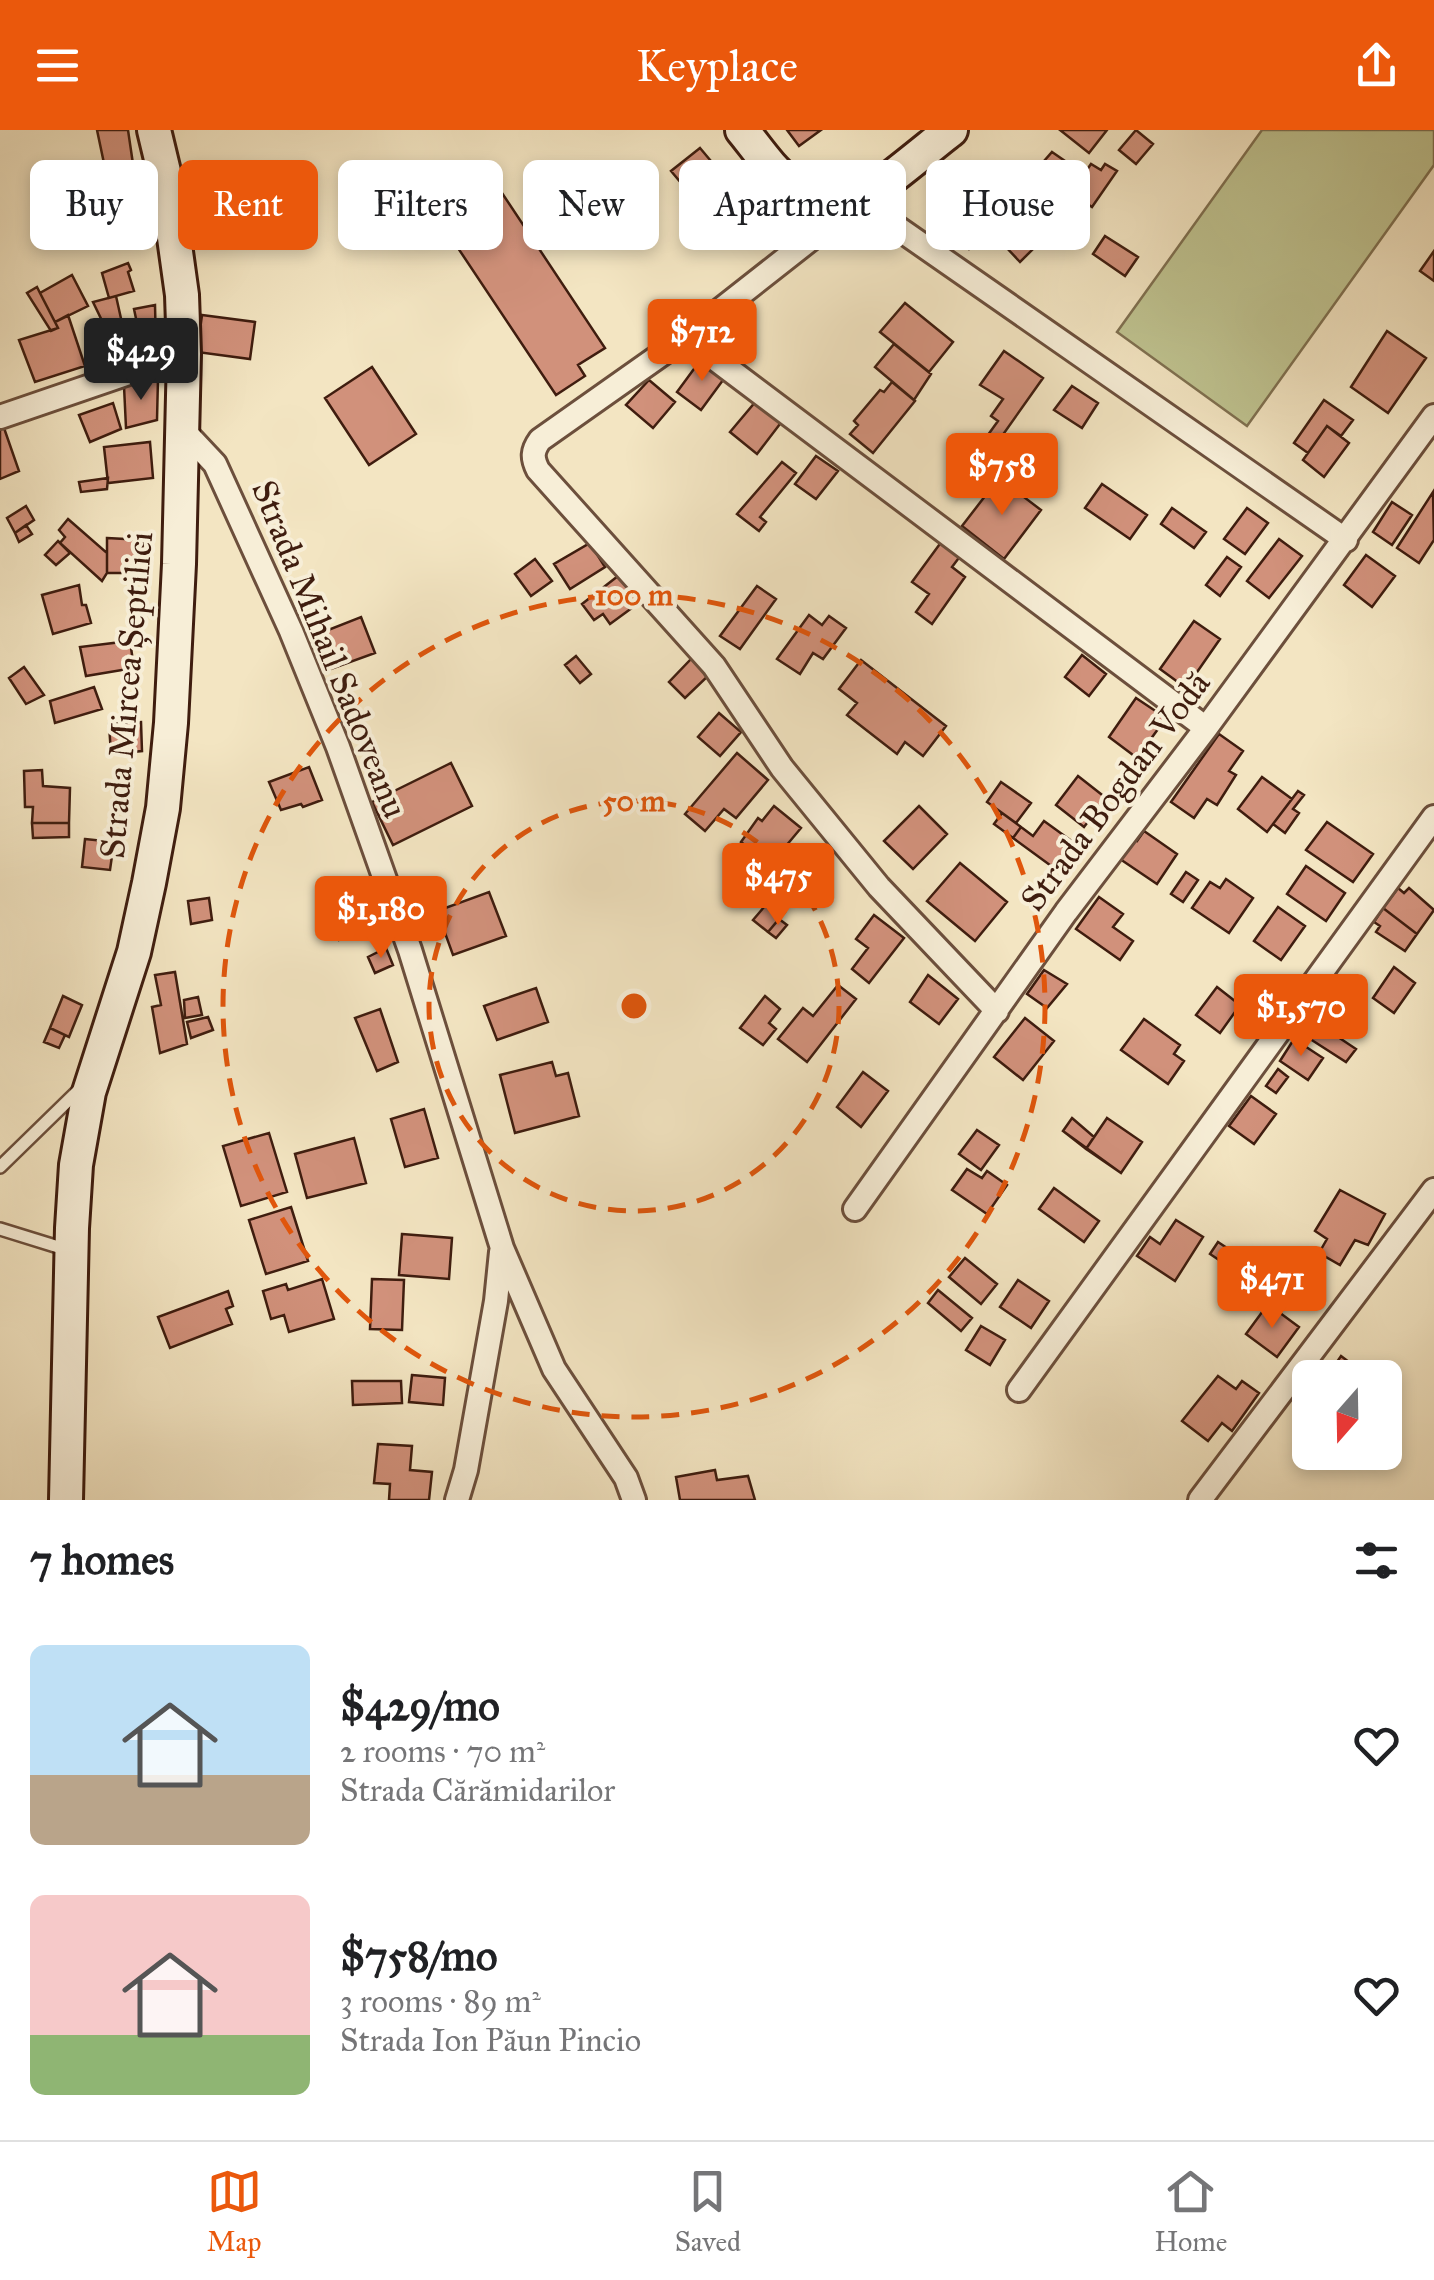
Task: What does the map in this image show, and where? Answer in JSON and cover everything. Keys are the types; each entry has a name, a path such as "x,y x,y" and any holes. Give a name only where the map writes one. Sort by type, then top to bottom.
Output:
{"street":[{"name":"Strada Mircea Șeptilici","path":"66,1500 76,1165 89,1092 134,952 163,808 171,723 184,354 182,295 166,180 154,130"},
{"path":"742,130 766,160"},
{"path":"906,165 951,130"},
{"path":"906,233 1346,540"},
{"path":"797,250 686,337 547,433 534,448 533,460 714,666 782,768 879,888 997,1011"},
{"path":"686,337 1206,728"},
{"path":"0,417 184,354"},
{"name":"Strada Bogdan Vodă","path":"855,1209 1066,912 1346,540 1434,416"},
{"name":"Strada Mihail Sadoveanu","path":"184,430 215,464 338,747 410,950 502,1248 554,1369 626,1478 634,1500"},
{"path":"1019,1390 1434,817"},
{"path":"1200,1500 1434,1190"},
{"name":"Strada Mihail Sadoveanu","path":"457,1500 466,1470 502,1248"}],"lane":[{"path":"0,1167 95,1075"},
{"path":"0,1229 72,1252"}],"green space":[{"path":"1262,130 1434,130 1434,165 1247,426 1117,332"}],"building":[{"path":"97,130 128,130 132,160 103,160"},
{"path":"787,130 821,130 799,146"},
{"path":"1060,130 1107,130 1089,153"},
{"path":"1136,130 1153,144 1136,164 1119,150"},
{"path":"700,148 710,160 685,160"},
{"path":"1052,152 1064,160 1045,160"},
{"path":"1105,164 1117,171 1092,207 1090,165 1101,170"},
{"path":"679,165 679,181 671,171"},
{"path":"503,195 523,225 523,250 540,250 605,348 578,365 585,376 556,395 459,250 503,250"},
{"path":"1105,236 1138,257 1125,276 1093,254"},
{"path":"1009,250 1032,250 1020,262"},
{"path":"1434,251 1434,281 1420,271"},
{"path":"128,263 134,291 109,298 102,273"},
{"path":"72,275 88,306 55,322 40,293"},
{"path":"37,287 58,328 51,331 27,293"},
{"path":"116,296 124,332 138,329 143,352 121,360 93,302"},
{"path":"905,303 953,342 929,372 880,332"},
{"path":"155,305 156,347 143,352 134,309"},
{"path":"68,315 85,366 35,382 19,340 58,328 55,322"},
{"path":"202,315 255,322 250,359 197,352"},
{"path":"1387,331 1426,358 1388,413 1351,387"},
{"path":"894,344 931,374 914,400 875,367"},
{"path":"1004,351 1043,378 990,453 980,446 998,421 991,416 1003,399 980,385"},
{"path":"702,358 726,376 701,410 677,392"},
{"path":"372,367 416,434 369,465 325,398"},
{"path":"158,378 157,420 126,428 124,386"},
{"path":"649,380 675,402 653,428 626,405"},
{"path":"892,382 915,401 873,453 850,434 858,425 854,421 880,390 884,392"},
{"path":"1072,386 1098,403 1082,428 1054,410"},
{"path":"757,400 783,420 757,454 730,432"},
{"path":"1324,400 1353,420 1341,436 1327,426 1308,453 1294,443"},
{"path":"113,403 121,429 90,442 79,415"},
{"path":"1327,426 1349,443 1324,477 1303,460"},
{"path":"4,428 19,471 0,479 0,430"},
{"path":"150,442 153,478 108,483 104,447"},
{"path":"816,456 838,471 816,499 795,484"},
{"path":"782,462 796,473 760,517 766,522 759,531 737,514"},
{"path":"108,478 107,489 81,492 79,482"},
{"path":"999,478 1041,510 1004,559 962,526"},
{"path":"1102,484 1147,515 1130,539 1085,508"},
{"path":"1433,492 1434,540 1419,563 1397,548"},
{"path":"1392,502 1412,515 1392,545 1373,532"},
{"path":"26,506 34,520 15,533 7,518"},
{"path":"1172,508 1206,532 1194,548 1161,524"},
{"path":"1247,508 1268,523 1245,554 1224,539"},
{"path":"68,519 107,553 107,573 102,581 60,543 65,537 59,530"},
{"path":"26,525 32,534 19,542 15,533"},
{"path":"107,538 143,540 141,573 107,573"},
{"path":"1279,539 1302,556 1269,598 1247,581"},
{"path":"58,541 70,553 56,565 45,555"},
{"path":"942,541 961,555 952,567 965,577 932,624 916,612 929,594 912,582"},
{"path":"590,543 605,567 570,589 554,564"},
{"path":"1366,555 1395,576 1372,607 1344,585"},
{"path":"1227,557 1241,567 1220,596 1206,585"},
{"path":"535,559 552,581 531,596 515,574"},
{"path":"618,576 640,602 610,624 603,614 594,620 582,604"},
{"path":"79,585 82,605 86,605 91,623 53,634 42,595"},
{"path":"757,586 776,599 740,649 720,636"},
{"path":"809,615 822,625 829,616 846,628 823,659 813,653 800,674 777,659"},
{"path":"361,617 375,653 331,669 318,634"},
{"path":"1194,621 1220,639 1186,688 1160,669"},
{"path":"130,641 134,668 86,676 80,647"},
{"path":"1082,655 1106,674 1089,696 1065,677"},
{"path":"576,656 591,674 580,683 565,665"},
{"path":"692,658 709,675 685,698 669,682"},
{"path":"861,660 946,726 923,756 905,742 897,754 847,715 857,703 839,689"},
{"path":"24,667 44,695 26,704 9,678"},
{"path":"94,687 102,709 55,723 50,701"},
{"path":"1136,698 1166,718 1137,758 1109,737"},
{"path":"719,713 741,732 720,756 698,737"},
{"path":"141,722 142,751 111,754 109,724"},
{"path":"1219,734 1243,751 1229,771 1236,775 1217,805 1207,799 1194,818 1171,802"},
{"path":"737,753 768,780 736,818 724,809 705,831 685,814"},
{"path":"451,763 472,806 393,845 372,802"},
{"path":"309,767 322,800 281,810 269,782"},
{"path":"42,770 43,786 70,788 69,823 32,823 33,807 25,807 24,771"},
{"path":"1078,776 1106,798 1084,827 1056,805"},
{"path":"1262,777 1292,799 1267,832 1238,809"},
{"path":"1001,782 1031,803 1016,823 987,802"},
{"path":"1298,791 1304,795 1293,809 1299,813 1285,833 1273,824"},
{"path":"774,806 801,828 770,865 741,842 758,818 762,821"},
{"path":"919,806 947,834 913,869 884,841"},
{"path":"1002,813 1021,827 1013,838 994,824"},
{"path":"1044,821 1073,842 1054,868 1013,838 1021,827 1033,836"},
{"path":"1327,822 1373,854 1353,882 1306,850"},
{"path":"32,823 69,823 69,837 33,838"},
{"path":"1144,831 1177,854 1157,884 1117,857 1131,837 1137,841"},
{"path":"85,839 114,842 110,870 82,867"},
{"path":"758,856 770,865 756,882 744,873"},
{"path":"960,863 1007,902 975,941 927,901"},
{"path":"1306,866 1345,893 1326,921 1287,894"},
{"path":"1186,872 1198,880 1183,902 1171,894"},
{"path":"1226,879 1253,898 1229,933 1192,908 1210,882 1220,888"},
{"path":"358,887 372,927 339,940 323,901"},
{"path":"1398,888 1404,893 1409,888 1434,910 1417,934 1383,908"},
{"path":"489,892 506,936 453,955 437,911"},
{"path":"1099,897 1123,914 1113,927 1133,941 1120,960 1076,929"},
{"path":"209,898 212,920 191,924 188,901"},
{"path":"770,900 785,912 768,932 753,920"},
{"path":"1278,907 1305,926 1281,960 1254,941"},
{"path":"1383,908 1417,934 1405,951 1376,932 1380,926 1374,922"},
{"path":"874,915 904,938 869,983 852,969 868,948 856,939"},
{"path":"779,919 787,925 776,938 768,932"},
{"path":"386,948 393,965 375,973 368,957"},
{"path":"1394,967 1415,983 1394,1013 1373,998"},
{"path":"1044,970 1067,984 1047,1008 1027,994"},
{"path":"175,972 187,1044 160,1053 152,1007 161,1005 155,975"},
{"path":"928,975 958,999 939,1024 910,1002"},
{"path":"1336,981 1363,1001 1347,1021 1321,1001"},
{"path":"838,985 856,999 807,1062 778,1039 803,1008 813,1016"},
{"path":"1217,987 1240,1005 1220,1033 1196,1015"},
{"path":"536,988 548,1022 497,1040 484,1006"},
{"path":"63,996 82,1005 69,1037 50,1028"},
{"path":"765,996 780,1009 769,1023 776,1029 763,1045 740,1028"},
{"path":"198,997 202,1015 185,1018 184,1000"},
{"path":"380,1009 398,1062 377,1071 355,1018"},
{"path":"208,1017 213,1030 191,1038 187,1022"},
{"path":"1025,1018 1054,1041 1023,1080 994,1057"},
{"path":"1144,1019 1180,1045 1174,1054 1184,1061 1168,1084 1121,1050"},
{"path":"1317,1023 1356,1049 1346,1062 1307,1037"},
{"path":"50,1028 65,1035 59,1048 44,1042"},
{"path":"1294,1039 1323,1058 1308,1080 1280,1061"},
{"path":"552,1062 556,1076 568,1073 579,1116 515,1133 500,1075"},
{"path":"1278,1069 1288,1077 1276,1093 1266,1086"},
{"path":"863,1072 888,1091 861,1127 837,1107"},
{"path":"1251,1096 1276,1114 1254,1144 1229,1126"},
{"path":"424,1109 438,1158 405,1167 391,1119"},
{"path":"1072,1118 1094,1137 1107,1118 1142,1142 1121,1173 1063,1131"},
{"path":"1072,1118 1094,1137 1086,1149 1063,1131"},
{"path":"1107,1118 1142,1142 1121,1173 1086,1149"},
{"path":"977,1130 999,1145 981,1170 959,1154"},
{"path":"269,1133 287,1192 241,1206 223,1146"},
{"path":"354,1138 366,1183 307,1198 295,1154"},
{"path":"967,1169 982,1178 987,1171 1007,1185 987,1214 952,1190"},
{"path":"1054,1188 1099,1221 1084,1242 1039,1209"},
{"path":"1340,1190 1385,1214 1368,1245 1355,1240 1340,1265 1319,1253 1327,1239 1315,1231"},
{"path":"291,1207 308,1261 266,1274 249,1220"},
{"path":"1176,1220 1203,1237 1175,1281 1137,1256 1150,1237 1160,1244"},
{"path":"402,1234 452,1238 449,1279 399,1275"},
{"path":"1218,1242 1236,1254 1228,1266 1210,1254"},
{"path":"965,1258 997,1284 981,1304 949,1277"},
{"path":"322,1279 334,1319 289,1332 284,1315 271,1319 263,1291 286,1284 288,1290"},
{"path":"372,1279 404,1280 402,1330 370,1329"},
{"path":"1018,1280 1049,1301 1031,1328 1000,1307"},
{"path":"938,1290 972,1318 961,1331 928,1303"},
{"path":"228,1291 233,1306 226,1309 232,1324 170,1348 158,1317"},
{"path":"1268,1304 1299,1327 1277,1357 1246,1334"},
{"path":"981,1326 1005,1340 990,1365 966,1350"},
{"path":"412,1375 445,1378 443,1405 409,1402"},
{"path":"1218,1376 1236,1389 1242,1381 1259,1393 1232,1431 1222,1423 1208,1441 1182,1421"},
{"path":"352,1381 401,1381 402,1403 353,1405"},
{"path":"378,1444 412,1446 410,1470 432,1472 429,1500 389,1500 390,1484 374,1483"},
{"path":"715,1470 717,1480 748,1476 755,1500 680,1500 676,1477"}]}
